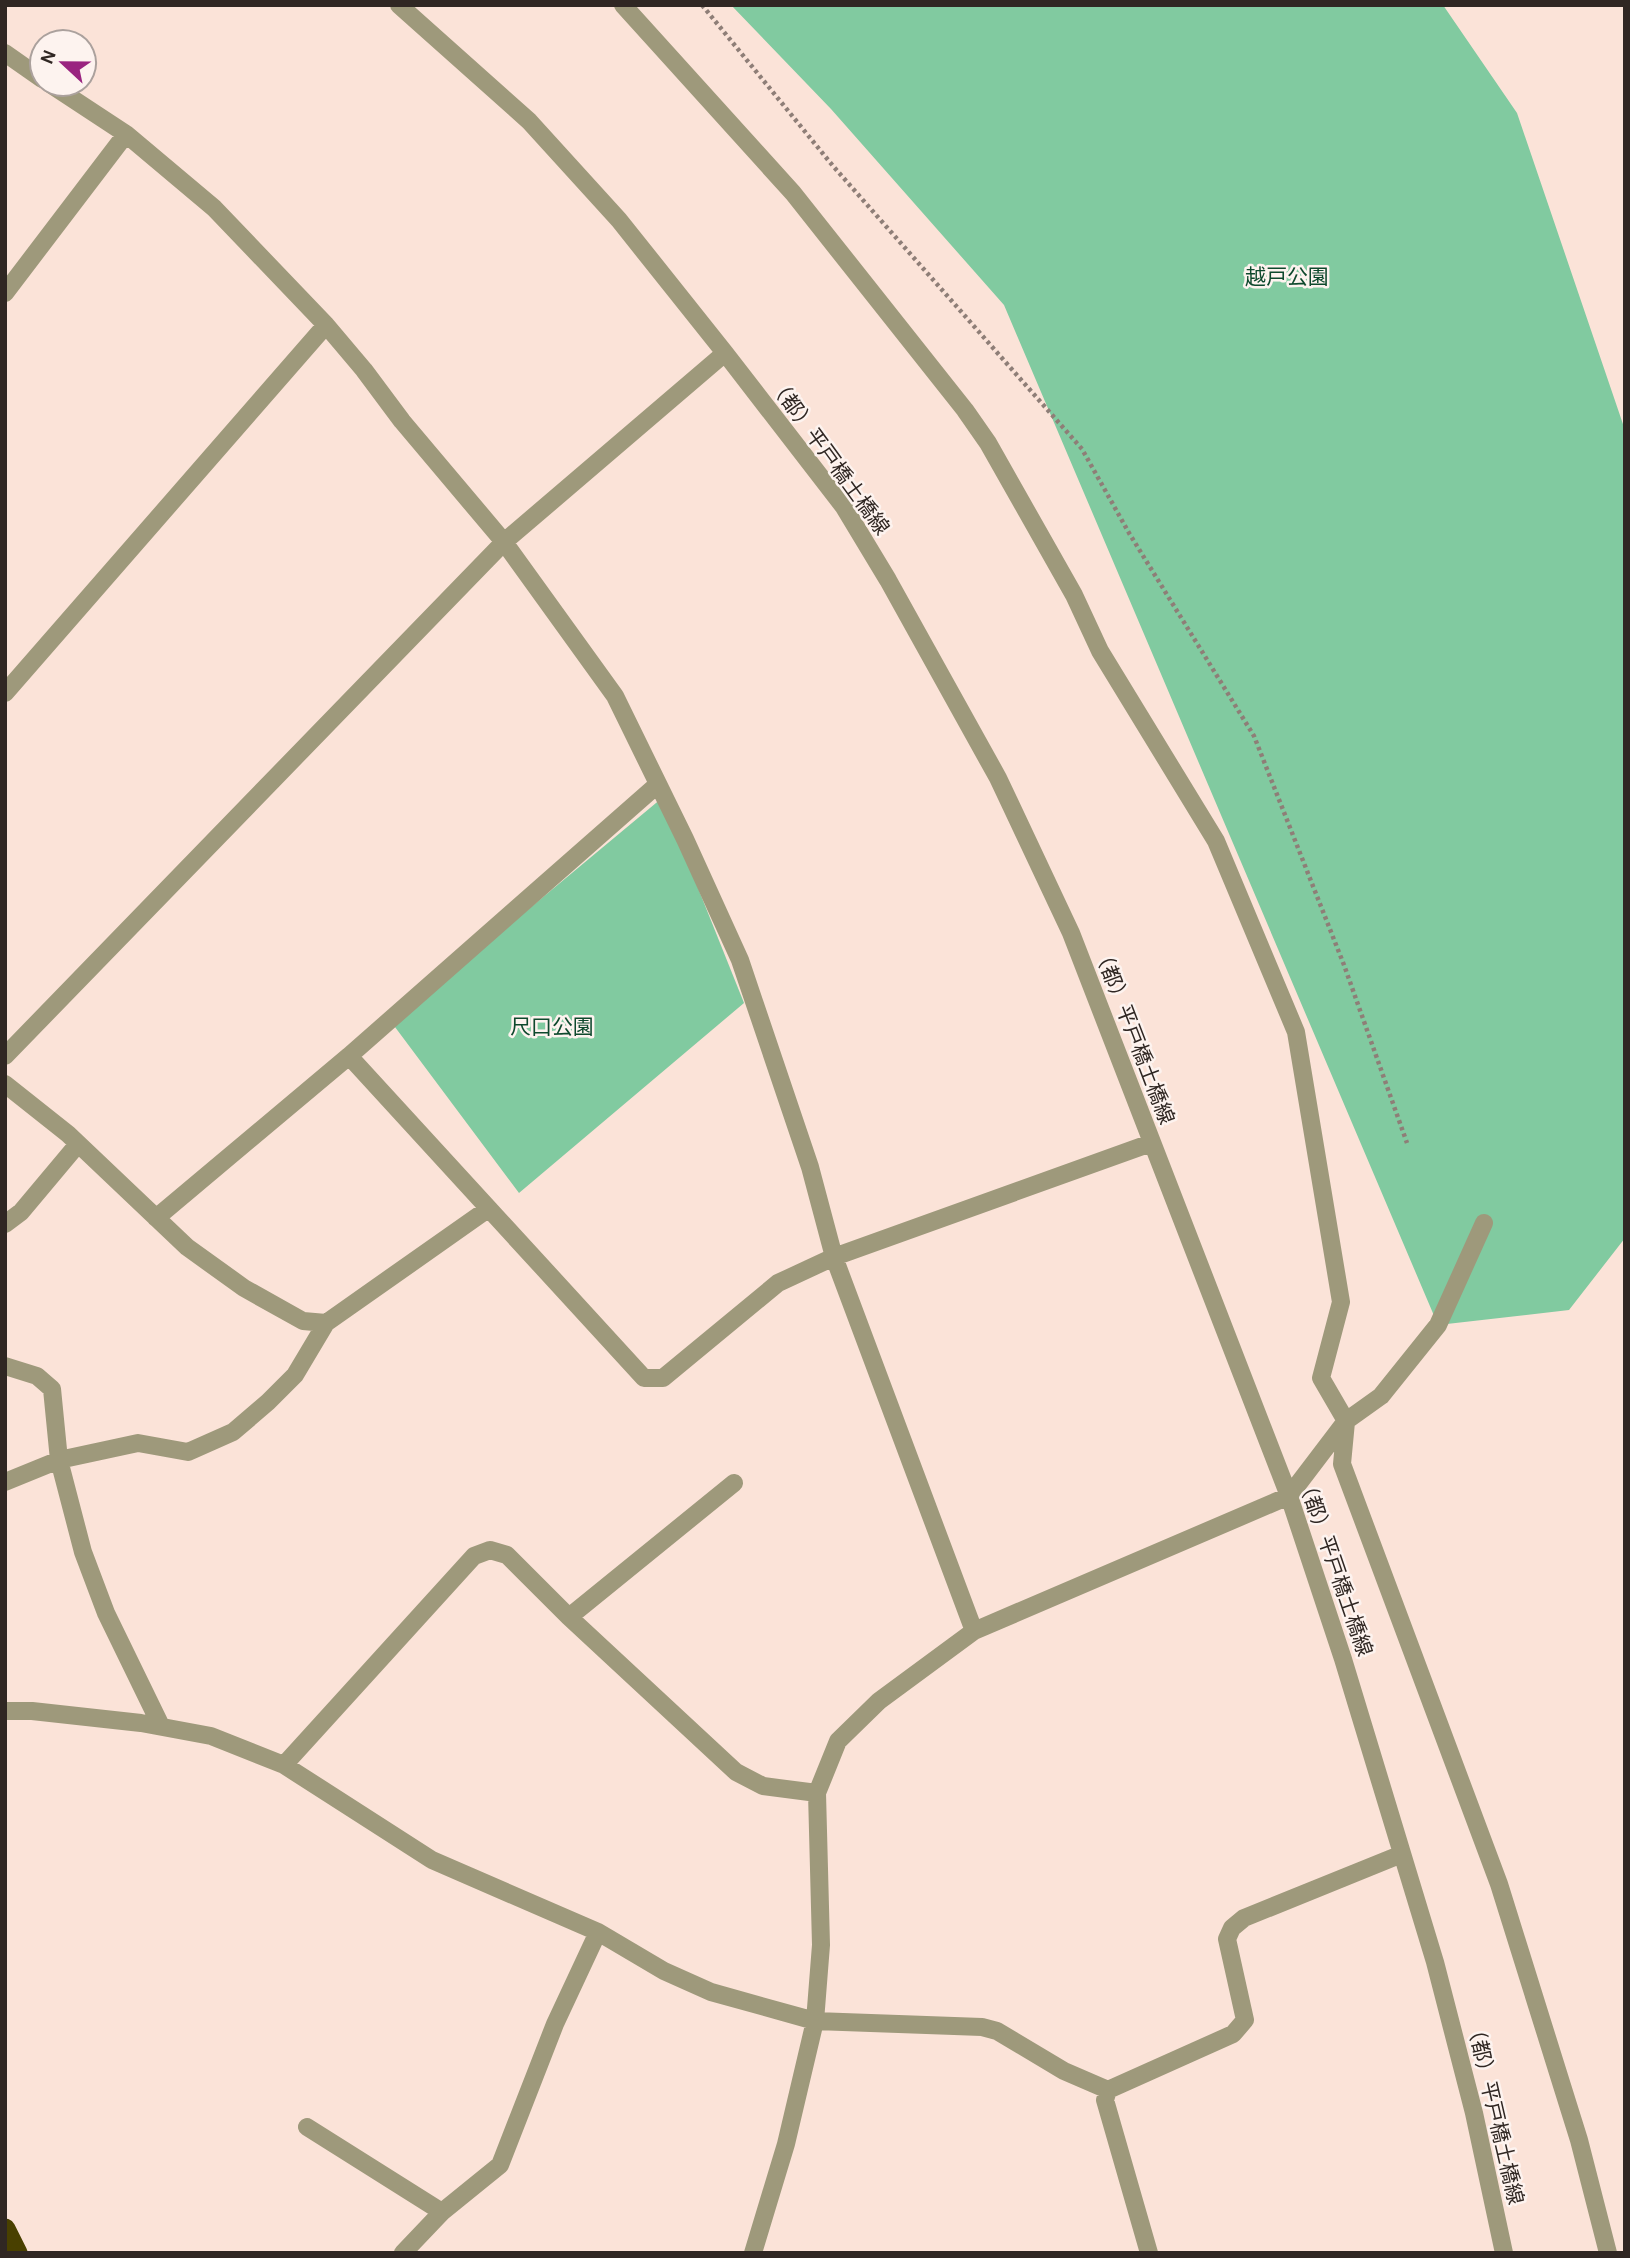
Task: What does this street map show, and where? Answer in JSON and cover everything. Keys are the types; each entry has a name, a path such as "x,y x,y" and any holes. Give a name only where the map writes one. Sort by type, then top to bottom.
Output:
{"highway":[{"path":"5,2229 17,2253"}],"street":[{"name":"（都）平戸橋土橋線","path":"399,5 529,121 619,220 725,353 844,507 888,580 998,778 1071,933 1289,1496 1343,1659 1435,1962 1474,2113 1504,2253"},
{"path":"623,5 793,193 965,410 988,443 1054,560 1100,651 1216,841 1297,1032 1341,1302 1321,1378 1346,1421 1342,1464 1499,1884 1579,2140 1608,2253"},
{"path":"5,53 28,69"},
{"path":"71,98 125,134 214,208 326,325 365,370 402,421 504,542 605,678 685,839 740,960 810,1167 834,1257 974,1631"},
{"path":"5,293 125,134"},
{"path":"5,693 326,325"},
{"path":"5,1056 504,542 725,353"},
{"path":"156,1218 349,1056 657,785"},
{"path":"349,1056 644,1378 652,1379 663,1378 778,1283 834,1257 1151,1143"},
{"path":"5,1084 78,1144 187,1247 244,1288 303,1321 326,1323"},
{"path":"5,1224 21,1212 78,1144"},
{"path":"5,1482 59,1460 138,1443 188,1452 233,1432 295,1375 326,1323 488,1209"},
{"path":"753,2253 786,2144 815,2021 821,1945 817,1793 838,1741 879,1701 974,1631 1289,1496 1346,1421 1381,1396 1438,1325 1484,1223"},
{"path":"5,1366 37,1376 52,1389 59,1460 83,1552 106,1613 161,1726"},
{"path":"569,1617 734,1483"},
{"path":"284,1765 474,1556 490,1550 507,1555 569,1617 736,1772 763,1786 817,1793"},
{"path":"5,1711 32,1711 161,1726 211,1736 284,1765 432,1860 598,1932 664,1971 711,1992 815,2021 982,2027 997,2031 1065,2070 1108,2090 1233,2034 1245,2020 1227,1938 1232,1928 1244,1918 1402,1854"},
{"path":"403,2253 442,2212 500,2165 555,2024 598,1932"},
{"path":"1108,2090 1105,2100 1149,2253"},
{"path":"307,2127 442,2212"}],"path":[{"path":"702,5 833,166 1082,449 1129,533 1254,736 1344,965 1407,1143"}],"green space":[{"name":"越戸公園","path":"731,5 1443,5 1517,113 1625,430 1625,1238 1569,1310 1438,1325 1004,305 831,109"},
{"name":"尺口公園","path":"662,798 744,1003 519,1193 392,1023"}]}
